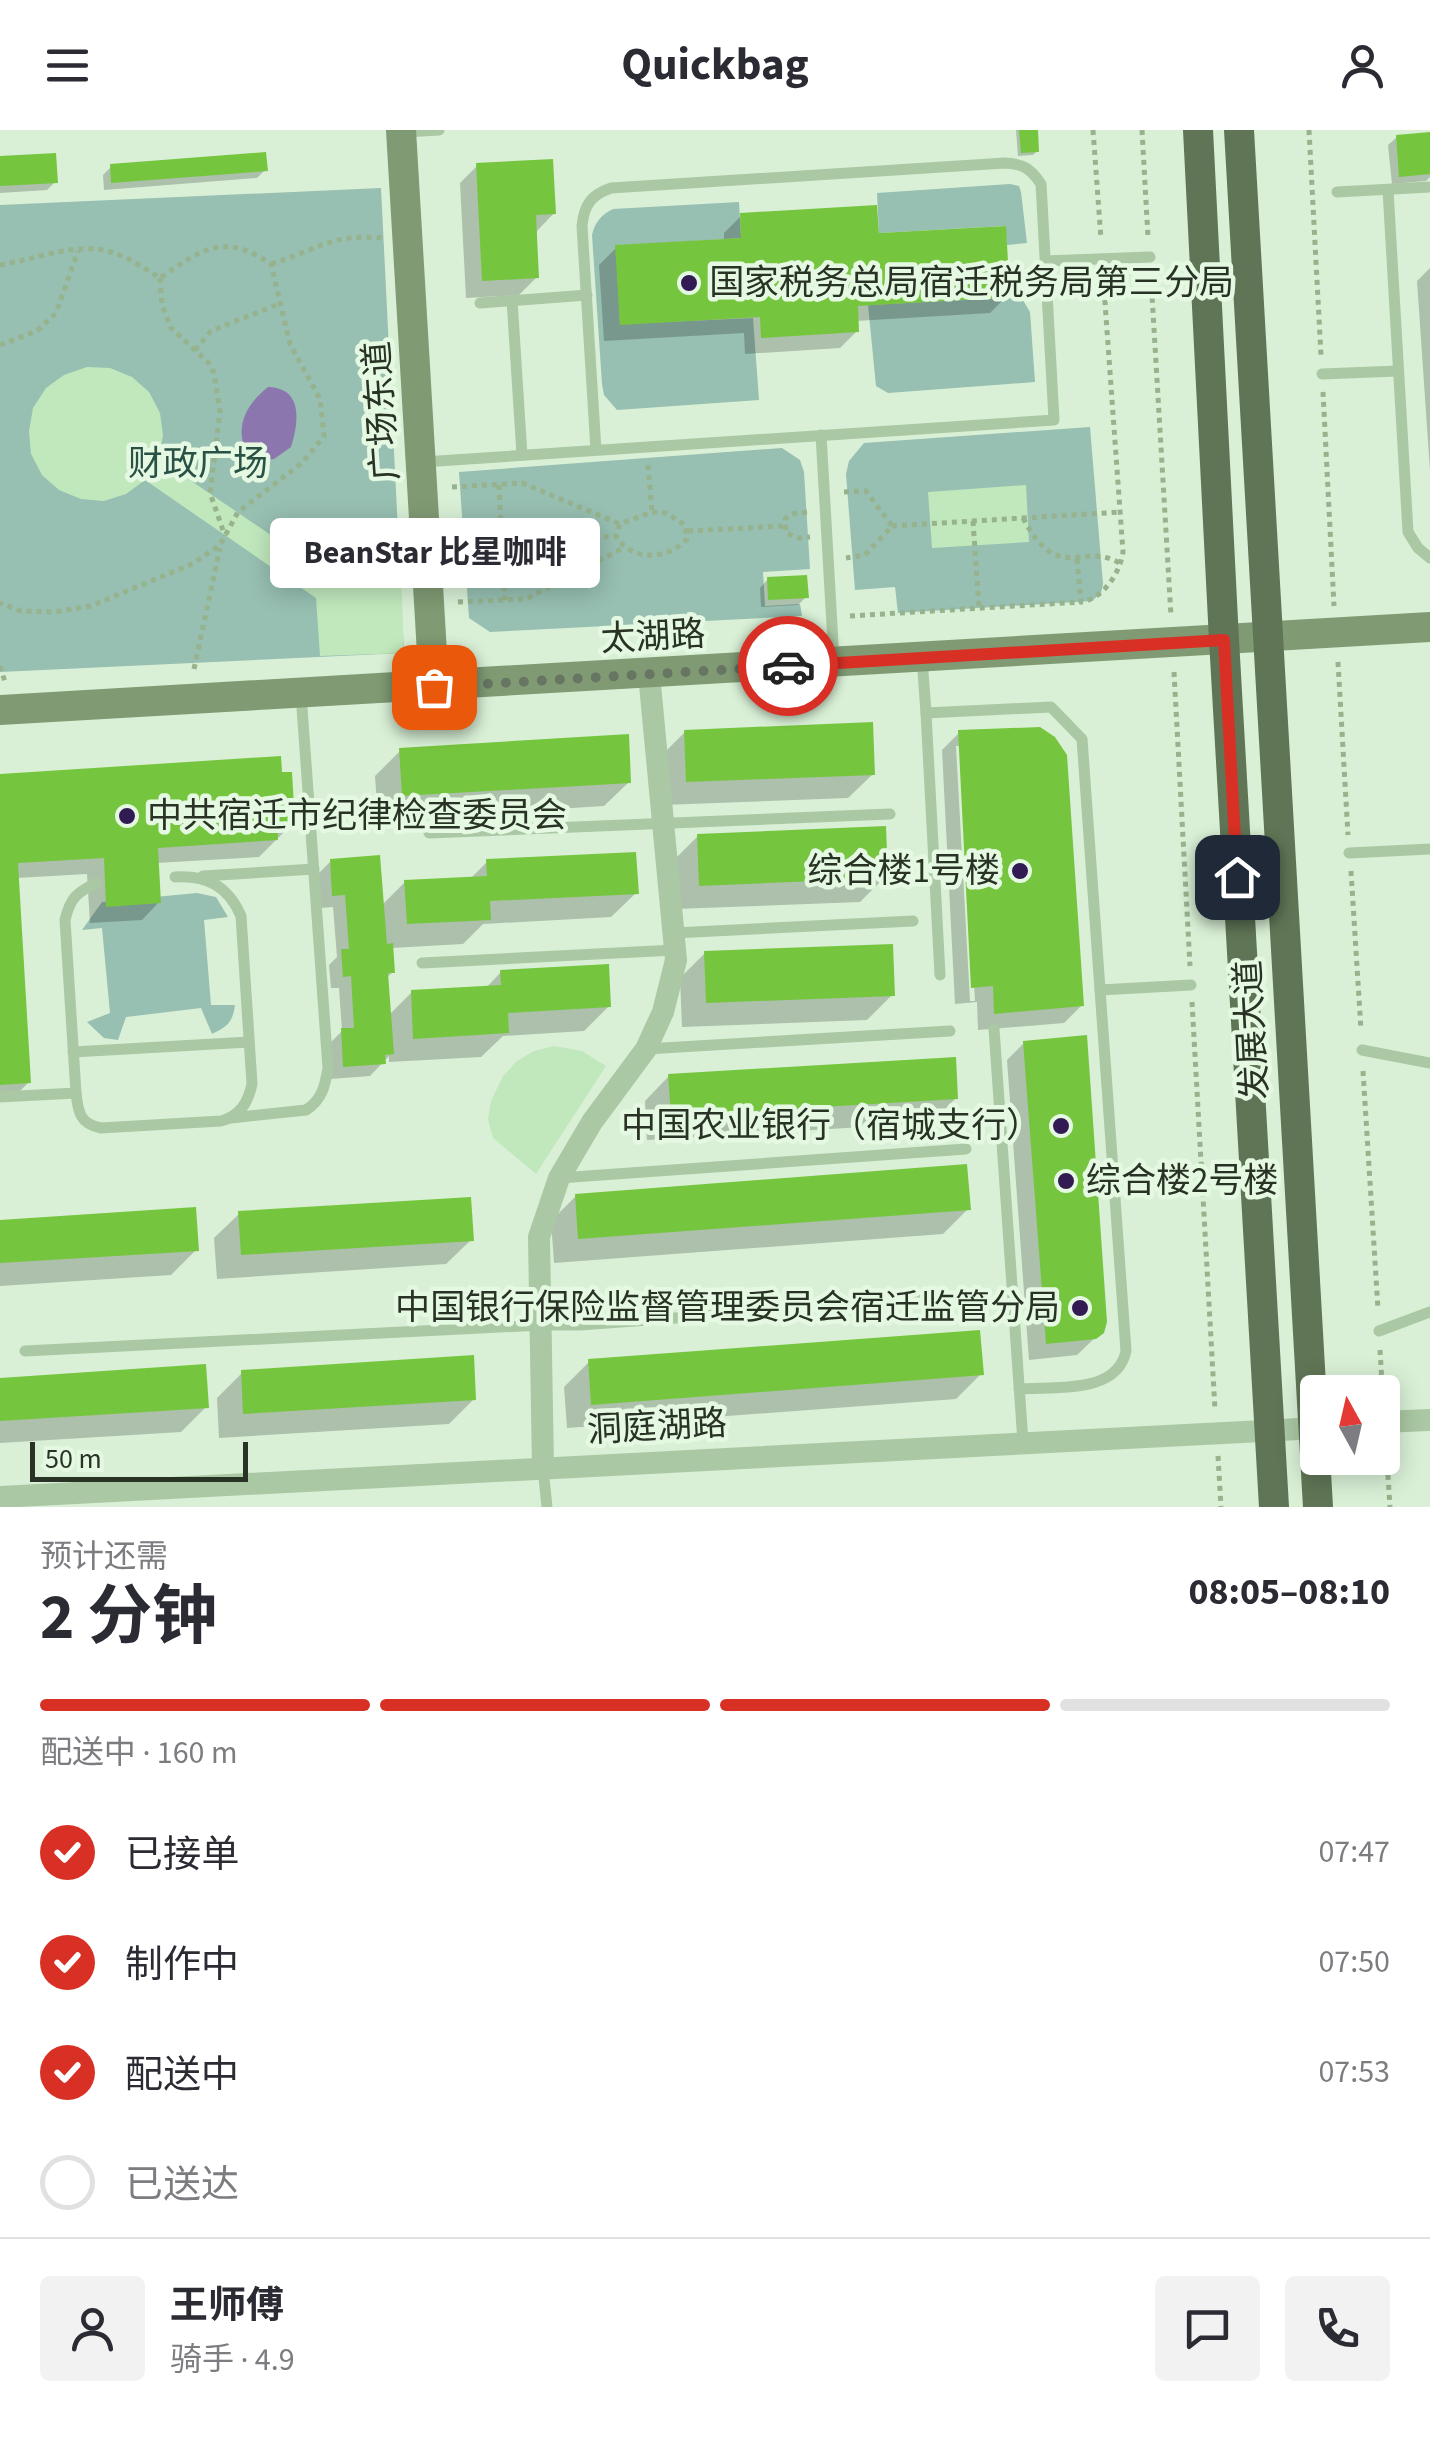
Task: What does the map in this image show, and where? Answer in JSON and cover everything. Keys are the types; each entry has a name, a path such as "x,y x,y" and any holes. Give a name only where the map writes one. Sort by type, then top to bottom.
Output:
{"main road":[{"name":"发展大道","path":"1198,130 1274,1507"},
{"name":"发展大道","path":"1239,130 1312,1375"},
{"name":"发展大道","path":"1317,1475 1318,1507"}],"street":[{"name":"广场东道","path":"401,131 434,687"},
{"name":"太湖路","path":"0,710 1430,627"},
{"path":"543,1468 540,1237 559,1178 592,1122 646,1049 663,1012 676,960 649,674"},
{"path":"1400,1421 1430,1420"},
{"name":"洞庭湖路","path":"15,1500 1300,1429"}],"lane":[{"path":"401,131 439,130"},
{"path":"423,476 497,457 1054,420 1042,184 1022,164 611,188 597,193 584,208 596,450"},
{"path":"1337,192 1430,187"},
{"path":"1388,190 1408,532 1430,558"},
{"path":"1045,261 1150,257"},
{"path":"480,303 587,295"},
{"path":"512,300 522,455"},
{"path":"1322,374 1398,371"},
{"path":"821,434 834,664"},
{"path":"922,658 940,975"},
{"path":"97,884 80,890 70,900 64,920 78,1114 90,1126 101,1128 306,1110 322,1094 328,1068 301,694"},
{"path":"926,713 1051,707 1082,739 1126,1350 1123,1364 1112,1376 1098,1382 1019,1389"},
{"path":"428,834 890,814"},
{"path":"1350,853 1430,849"},
{"path":"175,877 314,870"},
{"path":"194,876 228,892 240,916 252,1084 249,1100 232,1118"},
{"path":"422,963 913,922"},
{"path":"1100,990 1192,985"},
{"path":"994,1029 1023,1442"},
{"path":"646,1049 950,1031"},
{"path":"73,1052 250,1042"},
{"path":"1362,1050 1430,1064"},
{"path":"0,1097 76,1093"},
{"path":"559,1178 966,1149"},
{"path":"24,1351 580,1326 973,1296"},
{"path":"1379,1332 1430,1312"},
{"path":"543,1468 546,1507"}],"path":[{"path":"832,617 1092,600 1101,594 1122,564 1093,130"},
{"path":"1142,130 1221,1507"},
{"path":"1309,130 1381,1375"},
{"path":"270,264 298,256 320,242 359,236 408,240"},
{"path":"160,278 200,252 229,244 250,250 270,264 290,344 320,399 324,436 302,463 238,512 220,545 188,700"},
{"path":"0,265 101,250 132,260 160,278"},
{"path":"0,345 37,331 56,313 78,251"},
{"path":"160,278 162,305 171,328 214,373 220,412 210,493 225,536"},
{"path":"194,350 211,331 281,304"},
{"path":"647,447 652,512"},
{"path":"497,457 501,528"},
{"path":"423,476 522,483 620,524 652,512 678,518 688,531"},
{"path":"824,493 866,491 892,526"},
{"path":"825,510 791,514 784,519 784,526 786,533 799,538 826,536"},
{"path":"828,560 865,555 892,526 1120,512"},
{"path":"1023,518 1035,539 1068,560 1110,557 1122,564"},
{"path":"973,521 979,608"},
{"path":"616,536 620,524"},
{"path":"688,531 784,526"},
{"path":"501,528 508,530 514,542 513,549 502,556 490,550 488,542 489,536 501,528"},
{"path":"616,536 625,547 642,555 681,546 688,531"},
{"path":"514,542 616,536"},
{"path":"0,603 21,610 54,612 91,606 192,564 220,545"},
{"path":"430,604 526,599 625,547"},
{"path":"502,556 505,600"},
{"path":"1077,559 1081,602"},
{"path":"1388,1475 1390,1507"}],"green space":[{"path":"1019,186 1021,192 1027,243 1007,245 1005,226 879,233 877,193"},
{"name":"财政广场","path":"381,188 404,653 0,672 0,205"},
{"path":"739,202 741,238 616,246 620,324 753,318 759,400 617,410 604,395 602,384 592,235 597,223 613,209"},
{"path":"1021,297 1030,312 1035,382 888,393 876,386 868,305"},
{"path":"1090,427 1103,584 1101,593 1092,601 898,613 895,587 855,590 846,474 849,461 864,443"},
{"path":"782,448 800,460 804,472 810,569 763,572 765,606 800,604 802,616 490,632 469,618 459,472"},
{"path":"197,893 216,897 228,917 204,920 211,1005 235,1005 231,1020 212,1034 201,1008 126,1017 118,1040 104,1038 87,1022 110,1013 102,928 82,930 102,902"}],"shaded area":[{"path":"87,367 110,368 132,377 149,392 160,413 163,435 159,459 331,576 401,574 404,653 320,656 316,598 145,480 126,494 104,501 81,499 59,490 42,475 31,454 33,408 46,388 64,375"},
{"path":"268,387 287,393 293,400 294,437 291,447 274,459 251,462 242,441 243,421 252,403"},
{"path":"1026,485 1029,542 932,548 928,492"},
{"path":"554,1046 582,1051 606,1066 536,1174 493,1138 488,1119 491,1101 503,1076 534,1051"}],"building":[{"path":"1019,130 1038,130 1039,152 1021,153"},
{"path":"1430,132 1430,174 1399,177 1396,135"},
{"path":"266,152 268,171 111,183 110,164"},
{"path":"56,153 58,183 0,186 0,156"},
{"path":"553,159 556,214 536,215 539,278 482,281 476,163"},
{"path":"877,205 879,233 1006,226 1010,297 858,306 859,332 761,338 760,317 620,325 615,245 741,238 740,213"},
{"path":"807,575 809,598 768,600 767,577"},
{"path":"873,722 875,775 686,782 684,730"},
{"name":"综合楼1号楼","path":"1040,727 1055,737 1067,755 1084,1006 994,1014 993,986 971,988 958,730"},
{"path":"629,734 631,783 402,796 399,748"},
{"path":"281,756 282,772 292,772 295,824 277,825 278,840 158,848 161,903 106,907 104,858 18,863 31,1083 0,1085 0,774"},
{"path":"886,826 888,878 699,886 697,834"},
{"path":"636,852 639,894 490,901 491,920 407,924 404,880 487,876 486,859"},
{"path":"380,855 387,944 393,943 395,973 388,973 394,1054 385,1055 386,1064 343,1067 341,1028 354,1028 351,976 343,977 341,949 349,949 345,895 332,896 330,859"},
{"path":"893,944 895,996 706,1003 704,951"},
{"path":"609,964 611,1007 508,1013 509,1033 413,1039 411,990 501,985 500,970"},
{"name":"综合楼2号楼","path":"1087,1035 1107,1322 1104,1333 1096,1339 1046,1344 1023,1041"},
{"path":"956,1057 958,1099 671,1116 668,1074"},
{"path":"967,1164 971,1210 578,1239 575,1194"},
{"path":"471,1197 474,1241 241,1255 238,1211"},
{"path":"196,1207 199,1251 0,1263 0,1220"},
{"path":"980,1330 984,1375 591,1405 588,1359"},
{"path":"474,1355 476,1400 243,1414 241,1370"},
{"path":"206,1364 209,1408 0,1421 0,1378"}],"way so far":[{"path":"434,687 788,666"}],"place":[{"name":"国家税务总局宿迁税务局第三分局","path":"689,283"},
{"name":"BeanStar 比星咖啡","path":"434,687"},
{"name":"中共宿迁市纪律检查委员会","path":"127,816"},
{"name":"综合楼1号楼","path":"1020,871"},
{"name":"中国农业银行（宿城支行）","path":"1061,1126"},
{"name":"综合楼2号楼","path":"1066,1181"},
{"name":"中国银行保险监督管理委员会宿迁监管分局","path":"1080,1308"}],"route":[{"path":"788,666 1224,640 1237,877"}]}
